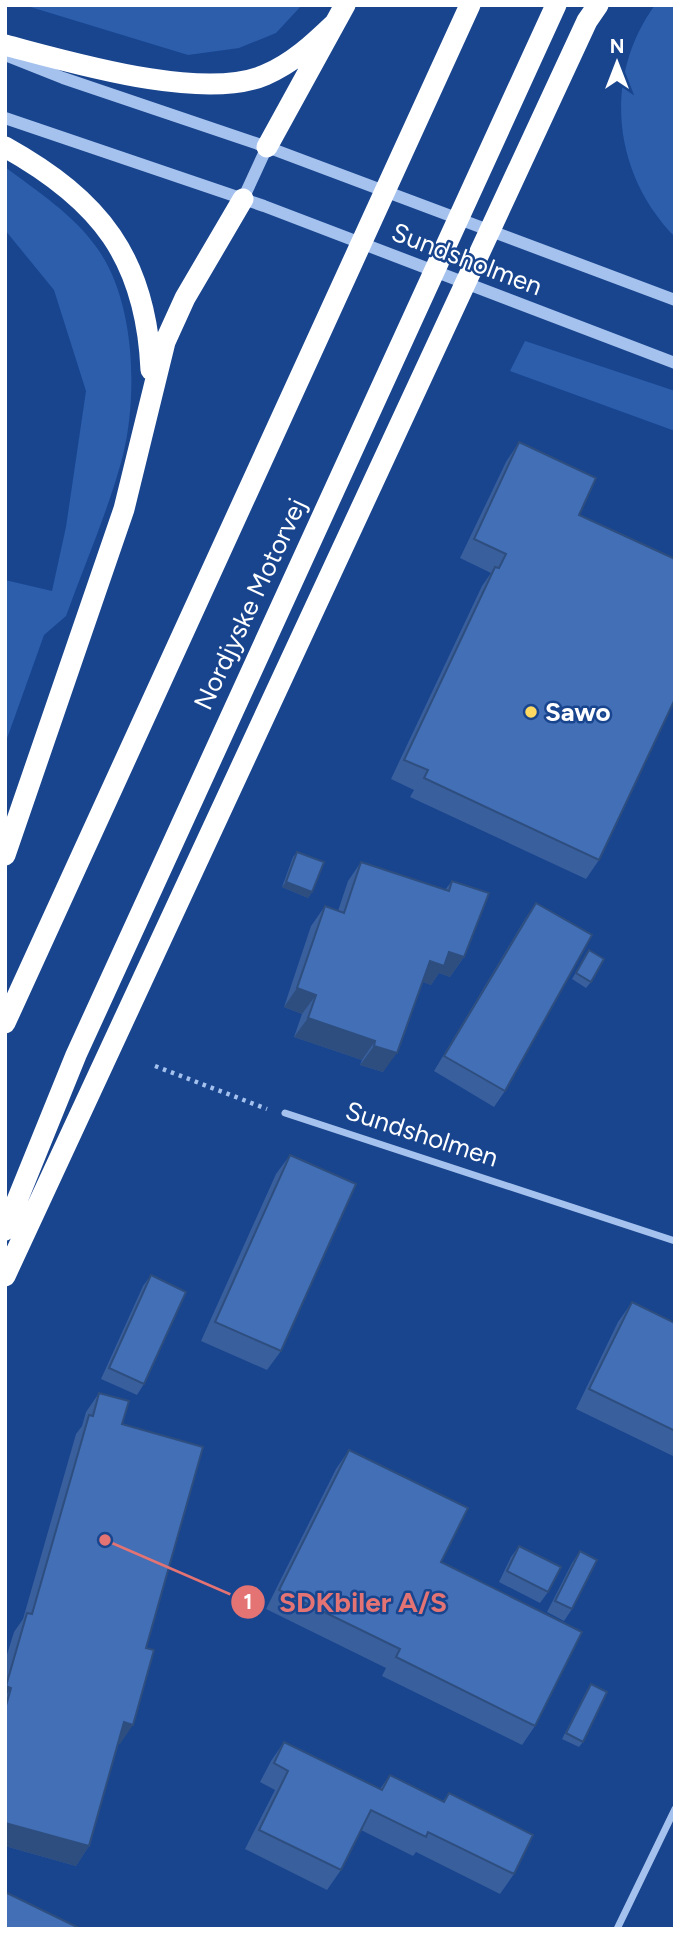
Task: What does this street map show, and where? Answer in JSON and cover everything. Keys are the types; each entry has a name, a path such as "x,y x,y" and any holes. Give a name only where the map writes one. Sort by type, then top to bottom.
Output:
{"highway":[{"name":"Nordjyske Motorvej","path":"5,1023 470,5"},
{"name":"Nordjyske Motorvej","path":"5,1230 76,1055 555,5"},
{"path":"5,1276 587,21 598,5"},
{"path":"5,45 125,74 170,81 219,83 263,76 299,56 340,15"},
{"path":"267,147 340,15"},
{"path":"5,147 72,189 115,240 131,270 142,305 149,337 152,393"},
{"path":"5,855 124,509 165,342 185,298 243,199"}],"street":[{"name":"Sundsholmen","path":"5,55 63,78 267,147 675,300"},
{"name":"Sundsholmen","path":"5,118 264,206 675,363"},
{"path":"243,199 267,147"},
{"name":"Sundsholmen","path":"285,1113 675,1241"},
{"path":"617,1929 675,1809"}],"path":[{"path":"155,1066 251,1105 285,1113"}],"shaded area":[{"path":"24,5 302,5 276,33 239,48 188,55"},
{"path":"655,5 675,5 675,237 654,212 638,184 627,155 622,125 622,94 627,63 638,33"},
{"path":"5,167 66,214 88,236 110,269 126,320 130,348 131,404 123,455 111,495 66,616 44,635 5,744 5,580 52,591 66,527 86,391 54,290 5,230"},
{"path":"525,341 675,391 675,431 510,371"}],"building":[{"path":"519,442 596,478 579,515 675,559 675,699 599,860 424,778 428,770 404,760 495,567 499,568 506,554 474,539"},
{"path":"297,852 324,862 312,892 286,882"},
{"path":"361,862 449,891 452,881 489,893 464,957 449,952 444,966 430,961 397,1053 374,1046 375,1041 308,1018 316,995 297,988 325,906 344,913"},
{"path":"536,903 592,935 505,1091 444,1056"},
{"path":"589,950 604,959 591,982 576,973"},
{"path":"290,1155 356,1184 281,1351 215,1322"},
{"path":"151,1275 186,1292 144,1384 109,1368"},
{"path":"632,1302 675,1323 675,1431 589,1389"},
{"path":"99,1393 129,1401 122,1424 203,1447 146,1648 154,1650 133,1725 124,1722 89,1846 5,1823 5,1709 11,1688 6,1686 27,1613 32,1614 89,1415 93,1416"},
{"path":"349,1450 468,1508 441,1562 582,1632 535,1726 396,1657 400,1649 279,1590"},
{"path":"519,1546 561,1567 548,1592 507,1571"},
{"path":"580,1551 597,1560 572,1609 555,1601"},
{"path":"591,1684 607,1692 583,1742 566,1733"},
{"path":"284,1742 382,1790 390,1775 444,1802 449,1793 533,1835 514,1874 428,1832 426,1837 371,1810 341,1870 259,1830 288,1771 274,1763"},
{"path":"5,1892 81,1929 5,1929"}],"place":[{"name":"Sawo","path":"531,712"},
{"name":"SDKbiler A/S","path":"105,1540"}]}
